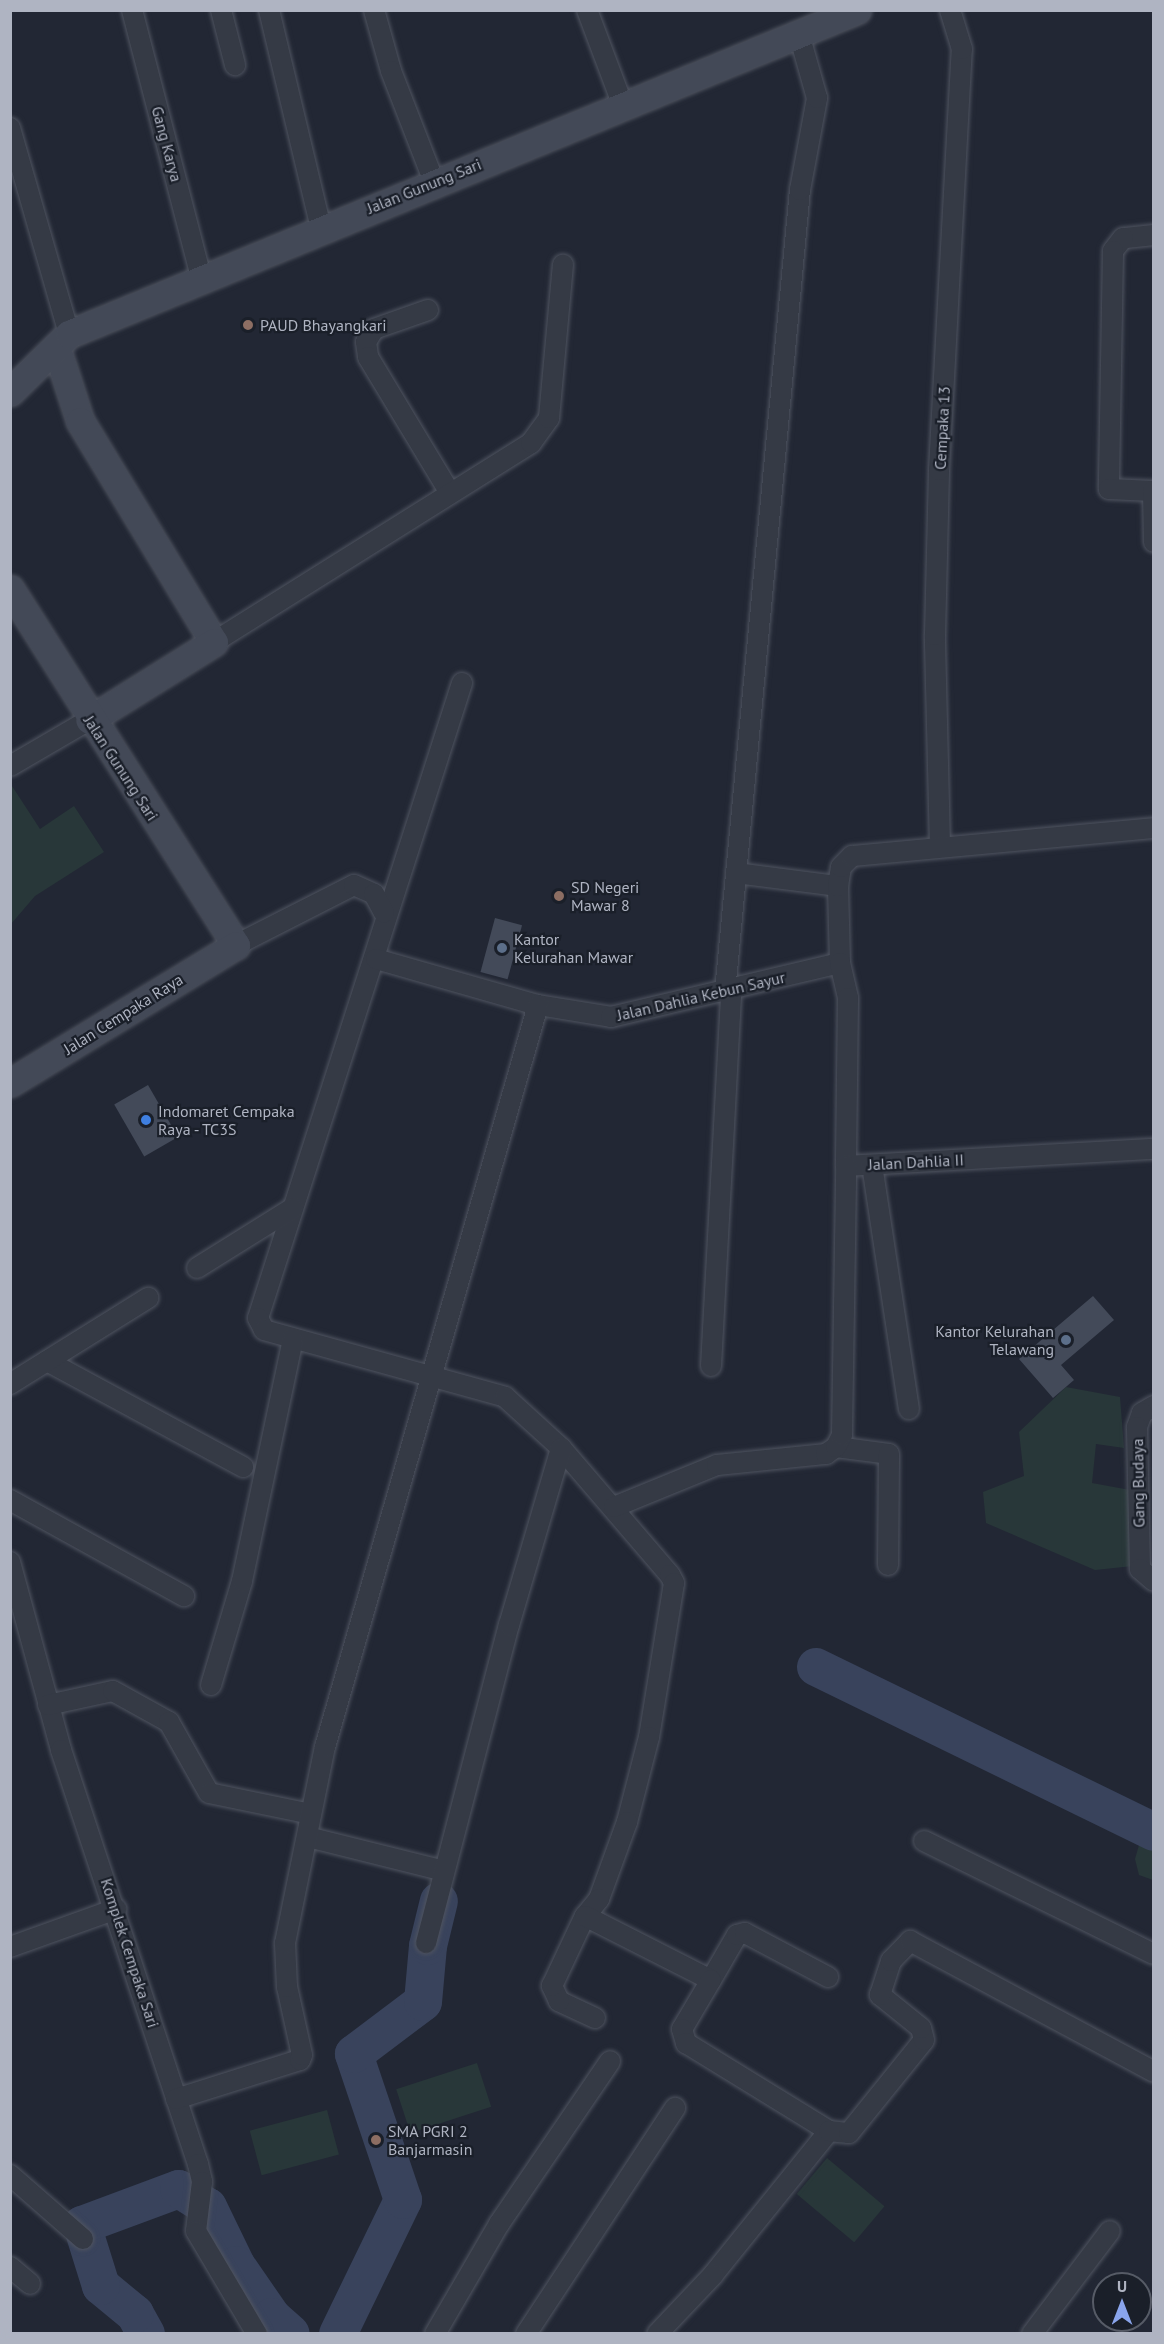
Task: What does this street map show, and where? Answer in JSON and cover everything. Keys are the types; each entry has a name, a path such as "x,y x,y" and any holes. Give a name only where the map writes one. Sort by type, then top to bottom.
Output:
{"street":[{"name":"Gang Karya","path":"132,10 201,277"},
{"path":"221,10 235,66"},
{"path":"269,10 321,228"},
{"path":"374,10 391,71 434,182"},
{"path":"587,10 623,106"},
{"name":"Jalan Gunung Sari","path":"10,392 63,340 201,277 857,10"},
{"name":"Cempaka 13","path":"939,847 935,634 939,470 962,49 950,10"},
{"path":"711,1366 728,992 736,873 800,190 815,118 816,98 799,34"},
{"path":"10,128 63,340 80,421 214,642"},
{"path":"1154,235 1123,238 1113,251 1109,489 1153,490 1154,542"},
{"path":"10,766 89,720 531,443 549,418 563,265"},
{"path":"428,310 374,329 366,342 368,357 450,493"},
{"name":"Jalan Gunung Sari","path":"10,589 89,720 236,945"},
{"path":"462,683 384,913 376,959 258,1318 264,1330 505,1397 561,1448 614,1507 674,1583 649,1737 627,1822 599,1899 585,1916 552,1986 559,2001 595,2018"},
{"path":"840,963 838,886 841,867 852,856 1154,828"},
{"path":"736,873 838,886"},
{"path":"236,945 354,885 374,894 384,913"},
{"name":"Jalan Cempaka Raya","path":"10,1083 236,945"},
{"name":"Jalan Dahlia Kebun Sayur","path":"376,959 538,1005 611,1017 728,992 840,963"},
{"name":"Jalan Dahlia II","path":"840,963 848,998 846,1166 1154,1149"},
{"path":"176,2099 300,2060 303,2048 287,1987 285,1943 325,1747 429,1375 538,1005"},
{"path":"872,1165 909,1408"},
{"path":"614,1507 717,1465 826,1454 836,1447 842,1435 846,1166"},
{"path":"197,1268 293,1208"},
{"path":"10,1384 148,1298"},
{"path":"211,1685 242,1581 293,1339"},
{"path":"47,1362 243,1467"},
{"name":"Gang Budaya","path":"1147,1575 1137,1427 1142,1413 1154,1406"},
{"path":"836,1447 889,1454 888,1565"},
{"path":"426,1943 444,1870 561,1448"},
{"path":"10,1500 184,1596"},
{"name":"Komplek Cempaka Sari","path":"10,1562 48,1705 116,1909 202,2182 194,2224 257,2334"},
{"path":"48,1705 112,1691 169,1722 209,1793 311,1814"},
{"path":"308,1837 444,1870"},
{"path":"924,1841 1154,1954"},
{"path":"10,1947 116,1909"},
{"path":"585,1916 711,1980"},
{"path":"828,1977 745,1933 737,1935 682,2029 686,2043 829,2131 849,2133 924,2040 921,2028 880,1995 891,1961 910,1941 1154,2072"},
{"path":"435,2334 499,2224 610,2061"},
{"path":"526,2334 675,2108"},
{"path":"657,2334 713,2275 829,2131"},
{"path":"10,2175 83,2240"},
{"path":"1032,2334 1110,2231"},
{"path":"10,2267 30,2284"}],"shaded area":[{"path":"12,786 40,829 74,806 104,852 35,896 11,924"},
{"path":"1066,1387 1120,1397 1124,1448 1096,1444 1092,1483 1130,1490 1133,1566 1095,1570 986,1523 983,1492 1024,1476 1019,1432"},
{"path":"1141,1838 1153,1842 1153,1880 1139,1875 1135,1859"},
{"path":"477,2063 491,2107 410,2133 396,2089"},
{"path":"327,2110 339,2154 262,2175 250,2131"},
{"path":"827,2158 884,2206 854,2242 797,2194"}],"building":[{"name":"Kantor Kelurahan Mawar","path":"495,918 522,925 508,979 481,972"},
{"name":"Indomaret Cempaka Raya - TC3S","path":"148,1085 178,1137 144,1156 114,1104"},
{"name":"Kantor Kelurahan Telawang","path":"1093,1296 1114,1320 1061,1365 1074,1380 1053,1398 1019,1359"}],"waterway":[{"path":"816,1667 1154,1832"},
{"path":"338,2334 403,2200 354,2054 423,2002 428,1946 439,1901"},
{"path":"146,2334 135,2314 101,2286 82,2225 179,2189 208,2207 236,2265 272,2317 291,2334"}],"place":[{"name":"PAUD Bhayangkari","path":"248,325"},
{"name":"SD Negeri Mawar 8","path":"559,896"},
{"name":"Kantor Kelurahan Mawar","path":"502,948"},
{"name":"Indomaret Cempaka Raya - TC3S","path":"146,1120"},
{"name":"Kantor Kelurahan Telawang","path":"1066,1340"},
{"name":"SMA PGRI 2 Banjarmasin","path":"376,2140"}]}
